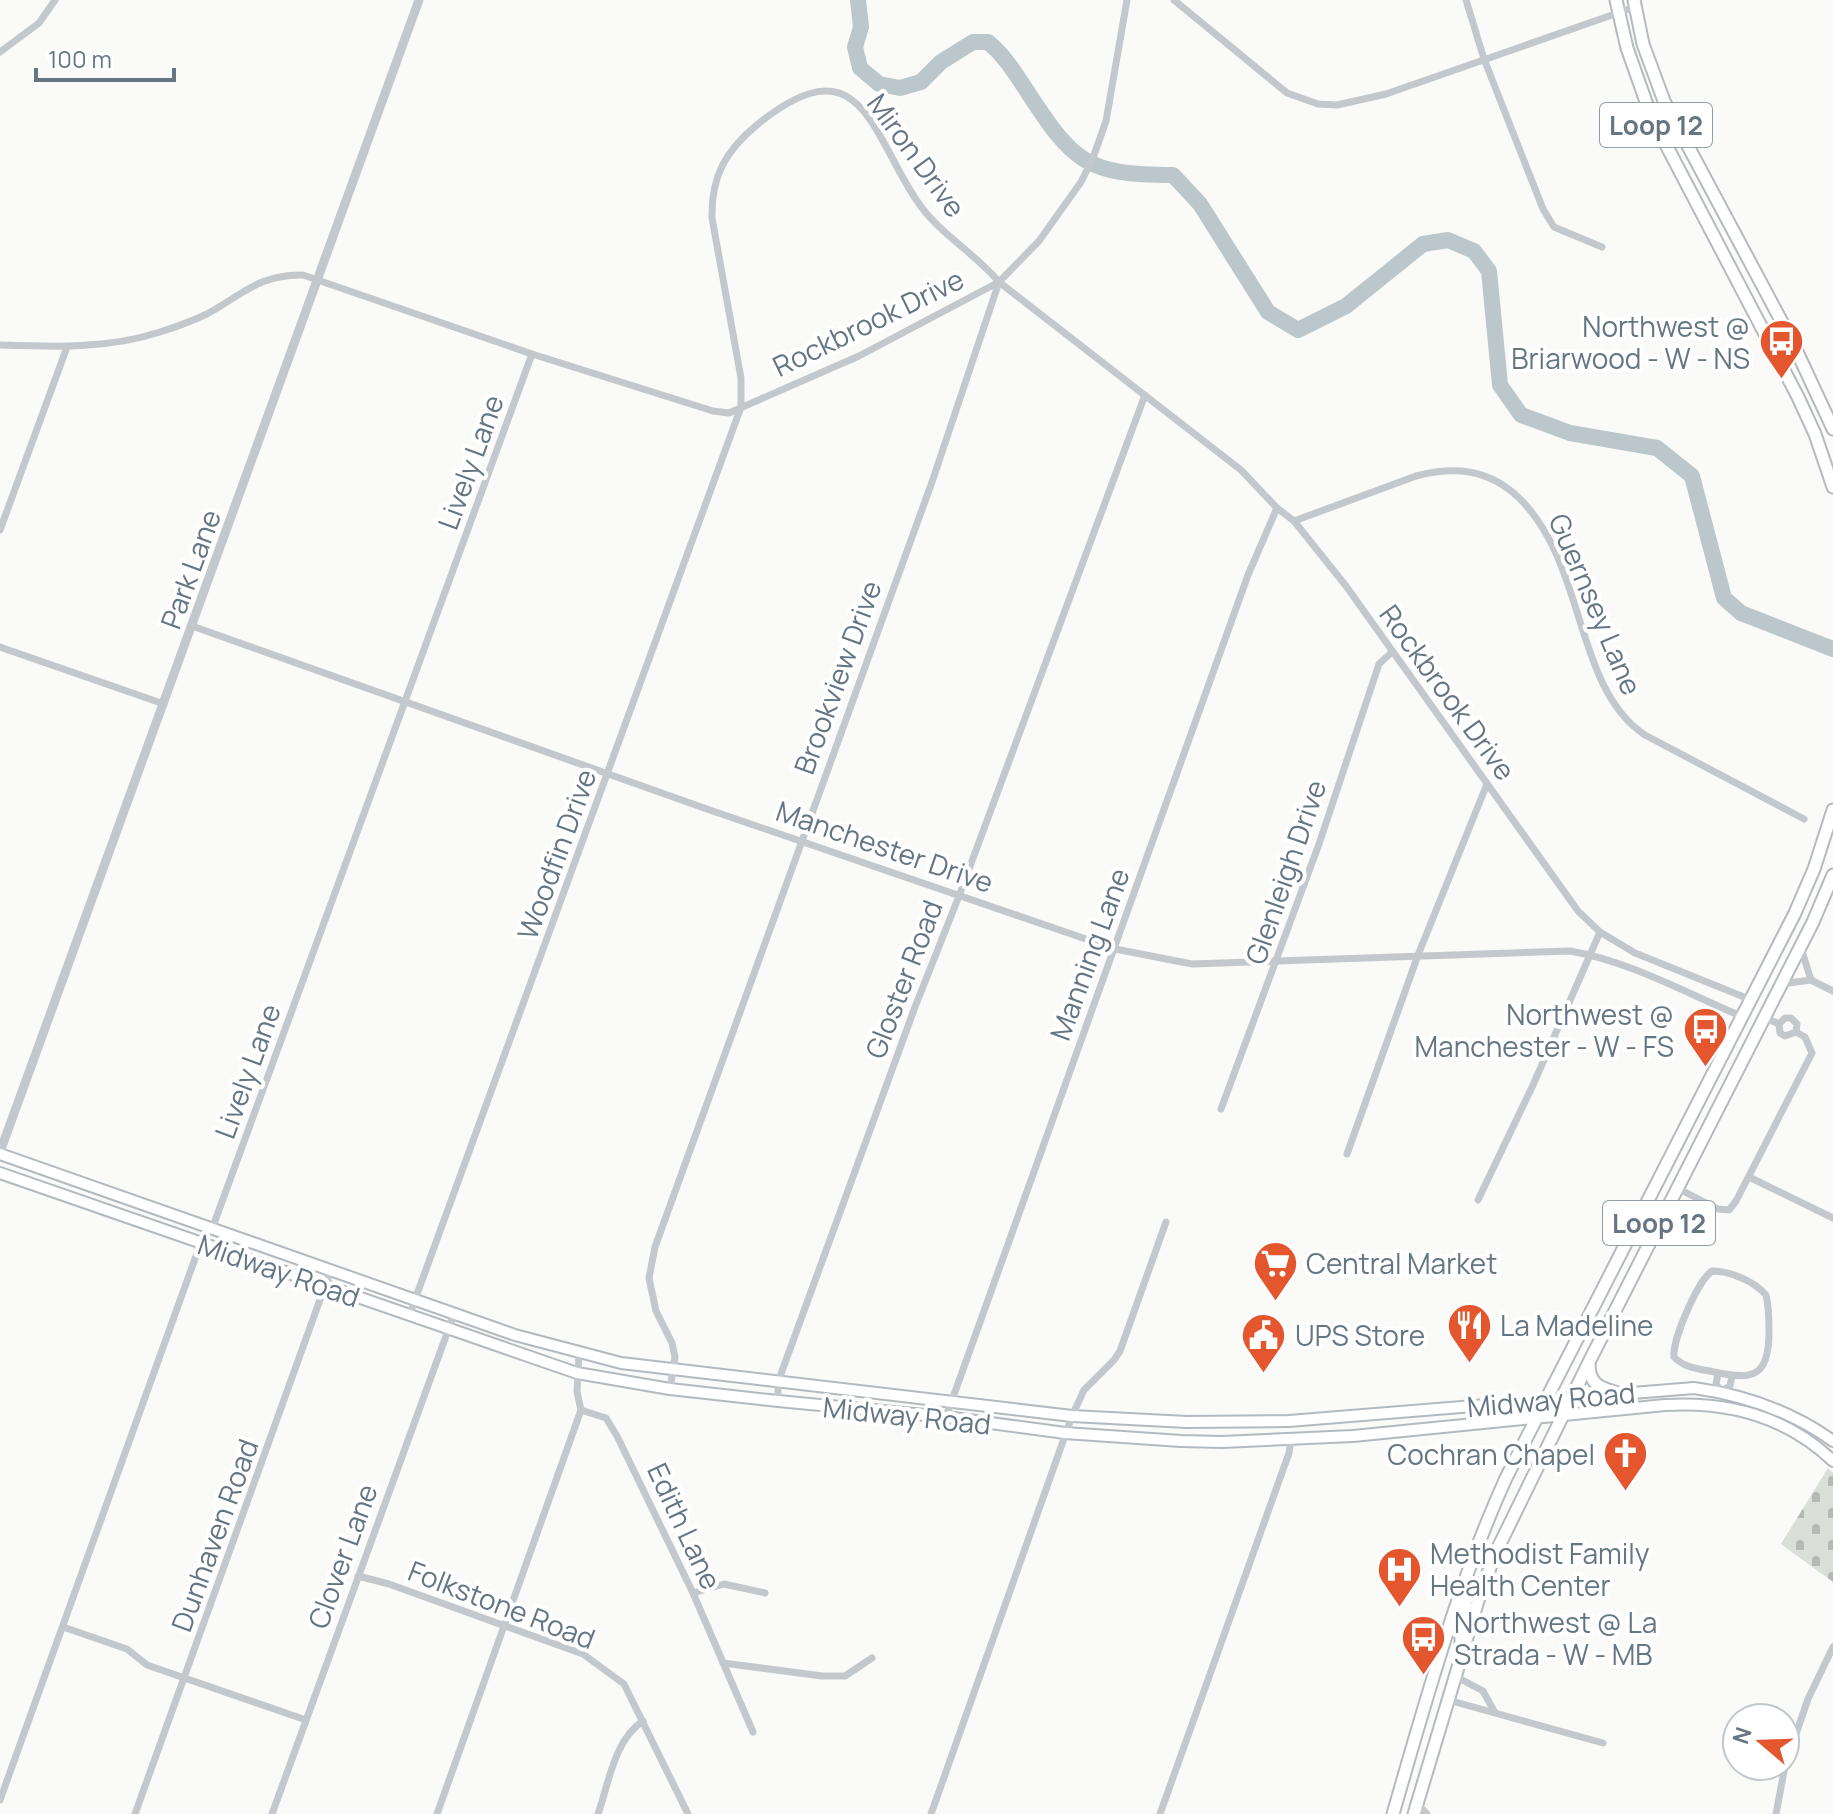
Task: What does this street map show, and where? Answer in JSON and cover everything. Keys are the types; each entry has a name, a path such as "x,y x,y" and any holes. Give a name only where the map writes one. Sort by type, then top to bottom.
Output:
{"main road":[{"name":"Loop 12","path":"1634,4 1643,44 1664,101 1818,393 1833,429"},
{"name":"Loop 12","path":"1616,6 1651,116 1798,397 1833,487"},
{"path":"1739,285 1757,276"},
{"name":"Loop 12","path":"1393,1814 1460,1590 1491,1513 1795,913 1828,845 1833,810"},
{"name":"Loop 12","path":"1416,1809 1496,1552 1833,875"},
{"path":"1749,999 1764,1017"},
{"path":"1741,1016 1764,1017"},
{"name":"Midway Road","path":"0,1153 542,1344 621,1363 1072,1416 1187,1422 1289,1421 1694,1388 1721,1391 1789,1414 1833,1441"},
{"name":"Midway Road","path":"0,1173 577,1373 670,1389 946,1417 1065,1433 1181,1441 1291,1440 1684,1403 1754,1414 1791,1428 1833,1461"},
{"path":"1590,1360 1589,1375 1594,1383 1618,1393"},
{"path":"1718,1406 1721,1391"},
{"path":"1394,1413 1396,1432"},
{"path":"1289,1421 1291,1440"},
{"path":"1460,1590 1467,1598 1460,1637 1462,1654"},
{"path":"1430,1693 1448,1700"}],"street":[{"path":"0,52 39,23 55,0"},
{"name":"Park Lane","path":"0,1153 419,0"},
{"name":"Brookview Drive","path":"670,1389 675,1357 652,1298 650,1264 932,482 999,282 1039,241 1081,182 1093,158 1106,121 1127,0"},
{"path":"1174,0 1287,93 1318,104 1337,105 1357,103 1484,59 1616,6 1634,4"},
{"path":"1466,0 1484,59 1543,209 1554,227 1602,247"},
{"name":"Miron Drive","path":"741,407 741,378 712,218 712,195 716,176 733,147 759,123 792,102 818,92 833,91 861,107 884,138 917,201 937,226 985,265 999,282"},
{"name":"Rockbrook Drive","path":"0,345 98,346 161,332 208,313 252,285 277,276 303,275 532,354 729,413 859,356 999,282 1241,470 1277,508 1294,521 1346,586 1578,911 1600,932 1635,953 1749,999"},
{"path":"0,530 67,347"},
{"name":"Lively Lane","path":"0,1800 201,1242 212,1229 532,354"},
{"name":"Gloster Road","path":"778,1401 778,1382 909,1022 959,896 1145,395"},
{"name":"Woodfin Drive","path":"409,1316 741,407"},
{"name":"Guernsey Lane","path":"1294,521 1437,471 1470,470 1501,484 1527,507 1548,533 1598,673 1623,717 1645,735 1804,819"},
{"name":"Manning Lane","path":"946,1417 1248,575 1277,508"},
{"name":"Manchester Drive","path":"192,626 1115,949 1192,964 1544,950 1589,954"},
{"path":"0,647 164,704"},
{"name":"Glenleigh Drive","path":"1221,1109 1277,962 1379,664 1392,652"},
{"path":"1347,1154 1418,955 1487,784"},
{"path":"1478,1200 1533,1085 1600,932"},
{"path":"1800,946 1811,980"},
{"path":"1589,954 1741,1016"},
{"path":"1781,984 1811,980 1833,991"},
{"path":"1764,1017 1779,1024"},
{"path":"1677,1188 1718,1209 1729,1210 1812,1053 1805,1037 1796,1032 1785,1036 1779,1030 1779,1024 1783,1019 1791,1018 1797,1024 1796,1032"},
{"path":"1749,1177 1833,1218"},
{"path":"931,1814 1065,1433 1084,1390 1120,1351 1166,1222"},
{"name":"Dunhaven Road","path":"135,1814 331,1269"},
{"path":"1718,1271 1761,1289 1768,1304 1768,1357 1763,1368 1751,1376 1718,1373 1678,1362 1673,1350 1701,1283 1707,1274 1718,1271"},
{"name":"Clover Lane","path":"272,1814 454,1314"},
{"path":"437,1814 581,1410 577,1392 579,1353"},
{"path":"1718,1373 1716,1384 1721,1391 1730,1386 1732,1376"},
{"name":"Edith Lane","path":"581,1410 606,1418 617,1436 693,1593 753,1732"},
{"path":"1160,1814 1289,1453 1291,1440"},
{"name":"Folkstone Road","path":"358,1576 389,1584 583,1654 608,1671 624,1684 688,1814"},
{"path":"693,1593 724,1584 765,1593"},
{"path":"63,1627 127,1649 147,1665 185,1680 306,1720"},
{"path":"1801,1719 1833,1647"},
{"path":"723,1663 822,1676 845,1676 872,1658"},
{"path":"1455,1676 1483,1691 1494,1711"},
{"path":"1448,1700 1603,1743"},
{"path":"598,1814 623,1741 643,1721"},
{"path":"1776,1814 1782,1782"},
{"path":"1416,1809 1427,1814"}],"green space":[{"path":"1828,1468 1833,1473 1833,1582 1781,1544"}],"waterway":[{"path":"858,0 861,27 855,47 860,68 879,84 900,88 921,82 941,62 973,42 988,42 1000,53 1057,134 1085,160 1120,172 1173,175 1200,204 1268,312 1298,330 1346,306 1423,244 1448,240 1474,251 1489,271 1500,385 1521,415 1570,433 1657,448 1692,476 1724,598 1741,613 1833,649"}],"place":[{"name":"Northwest @ Briarwood - W - NS","path":"1781,381"},
{"name":"Northwest @ Manchester - W - FS","path":"1705,1069"},
{"name":"Central Market","path":"1275,1302"},
{"name":"La Madeline","path":"1469,1364"},
{"name":"UPS Store","path":"1264,1374"},
{"name":"Cochran Chapel","path":"1626,1493"},
{"name":"Methodist Family Health Center","path":"1399,1608"},
{"name":"Northwest @ La Strada - W - MB","path":"1423,1677"}]}
